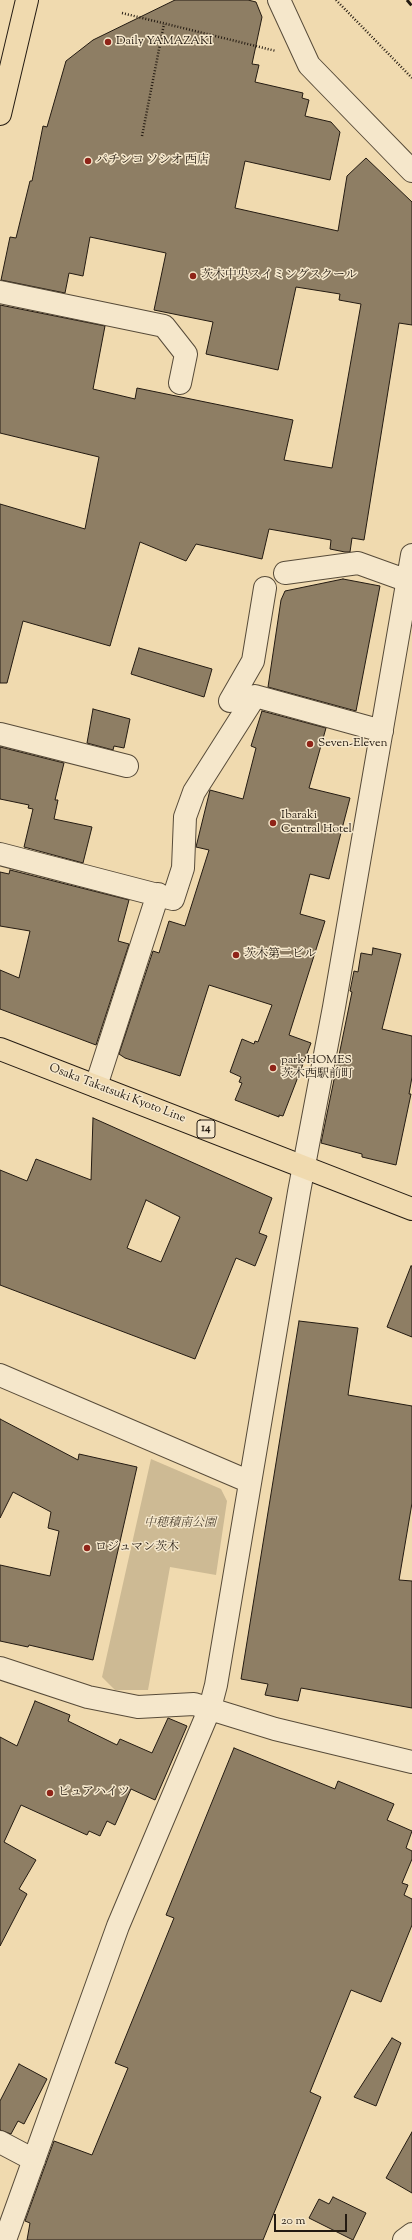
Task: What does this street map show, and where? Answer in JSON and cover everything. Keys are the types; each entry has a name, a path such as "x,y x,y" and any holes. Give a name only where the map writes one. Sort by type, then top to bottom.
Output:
{"main road":[{"path":"0,114 27,0"},
{"name":"Osaka Takatsuki Kyoto Line","path":"0,1049 412,1209"}],"street":[{"path":"279,0 309,65 412,171"},
{"path":"0,292 164,326 186,354 180,383"},
{"path":"5,2240 118,1926 210,1708 216,1685 303,1166 334,1007 412,555"},
{"path":"285,573 358,563 408,581"},
{"path":"0,854 174,899 183,868 185,817 194,792 240,696 253,661 265,588"},
{"path":"240,696 382,731"},
{"path":"0,734 128,766"},
{"path":"96,1086 158,894"},
{"path":"0,1375 250,1482"},
{"path":"0,1668 88,1697 138,1707 194,1704 275,1728 412,1762"},
{"path":"0,2142 34,2160"}],"path":[{"path":"336,0 412,78"},
{"path":"122,13 279,52"},
{"path":"142,136 164,24"}],"green space":[{"name":"中穂積南公園","path":"151,1459 221,1489 227,1501 216,1575 170,1567 148,1690 115,1690 102,1677"}],"building":[{"path":"175,0 248,0 256,2 262,17 252,64 259,65 255,82 303,93 302,98 309,100 305,116 331,122 340,132 330,180 245,161 235,208 338,231 347,176 366,158 412,202 412,325 399,323 364,540 352,538 350,552 345,552 330,549 331,540 269,529 262,559 196,544 186,561 140,542 110,646 23,621 7,683 0,683 0,504 85,529 99,457 0,433 0,305 105,326 93,389 135,399 137,388 293,420 284,460 332,468 361,304 339,300 340,294 296,287 278,370 206,354 213,322 154,310 166,253 90,237 83,276 69,273 65,293 1,280 10,237 16,238 30,181 32,181 43,126 47,127 66,61 93,40"},
{"path":"343,579 380,586 356,711 268,687 281,600 285,591"},
{"path":"139,648 212,669 204,697 131,674"},
{"path":"93,709 130,719 124,748 114,746 113,750 87,743"},
{"path":"262,711 326,728 309,788 350,798 329,879 310,874 300,914 325,921 289,1035 311,1043 283,1116 279,1115 279,1117 235,1100 242,1083 239,1082 241,1077 230,1072 242,1039 254,1044 255,1041 258,1042 272,1005 209,985 180,1076 125,1058 119,1054 153,951 159,953 169,921 185,926 209,850 196,847 210,790 243,799 256,748 251,746"},
{"path":"0,747 64,763 55,800 58,800 54,819 92,827 83,863 24,847 33,809 28,808 29,805 0,799"},
{"path":"10,870 129,900 118,941 129,944 96,1045 0,1009 0,970 19,978 30,931 0,926 0,872 9,874"},
{"path":"373,948 401,954 382,1029 412,1036 412,1077 409,1094 411,1094 396,1165 362,1157 362,1154 321,1143 352,992 350,991 354,971 358,972 361,953 372,955"},
{"path":"93,1118 272,1198 259,1233 267,1236 255,1266 236,1258 195,1359 0,1285 0,1170 27,1181 36,1159 91,1180","holes":["146,1200 180,1217 161,1262 127,1248"]},
{"path":"412,1266 412,1337 387,1327"},
{"path":"299,1321 358,1328 348,1395 412,1406 412,1503 399,1580 412,1581 412,1708 301,1688 298,1701 265,1695 268,1684 241,1679"},
{"name":"ロジュマン茨木","path":"0,1419 78,1460 79,1454 137,1467 93,1660 29,1645 28,1647 0,1641 0,1565 50,1576 59,1531 48,1528 51,1512 13,1492 0,1518"},
{"path":"35,1701 70,1715 68,1721 117,1745 120,1739 152,1753 168,1718 187,1726 155,1800 131,1789 115,1825 107,1821 100,1836 89,1831 87,1835 21,1805 4,1842 36,1860 19,1889 27,1894 0,1946 0,1737 17,1746"},
{"path":"234,1748 335,1789 338,1781 394,1804 387,1820 412,1831 406,1848 412,1851 412,1859 402,1883 408,1885 404,1895 412,1899 412,1925 381,2002 351,1990 310,2092 321,2097 263,2240 27,2240 30,2223 25,2221 54,2141 92,2155 128,2068 115,2063 174,1918 166,1915"},
{"path":"392,2038 401,2043 376,2106 354,2097"},
{"path":"19,2064 47,2079 24,2124 18,2121 11,2134 0,2130 0,2101"},
{"path":"412,2132 412,2193 386,2178"},
{"path":"333,2197 366,2213 353,2240 309,2218 319,2199 329,2204"}],"railway":[{"path":"407,0 412,6"}],"place":[{"name":"Daily YAMAZAKI","path":"108,42"},
{"name":"パチンコ ソシオ 西店","path":"88,161"},
{"name":"茨木中央スイミングスクール","path":"193,276"},
{"name":"Seven-Eleven","path":"310,744"},
{"name":"Ibaraki Central Hotel","path":"273,823"},
{"name":"茨木第二ビル","path":"236,955"},
{"name":"park HOMES 茨木西駅前町","path":"273,1068"},
{"name":"ロジュマン茨木","path":"87,1548"},
{"name":"ピュアハイツ","path":"50,1793"}]}
